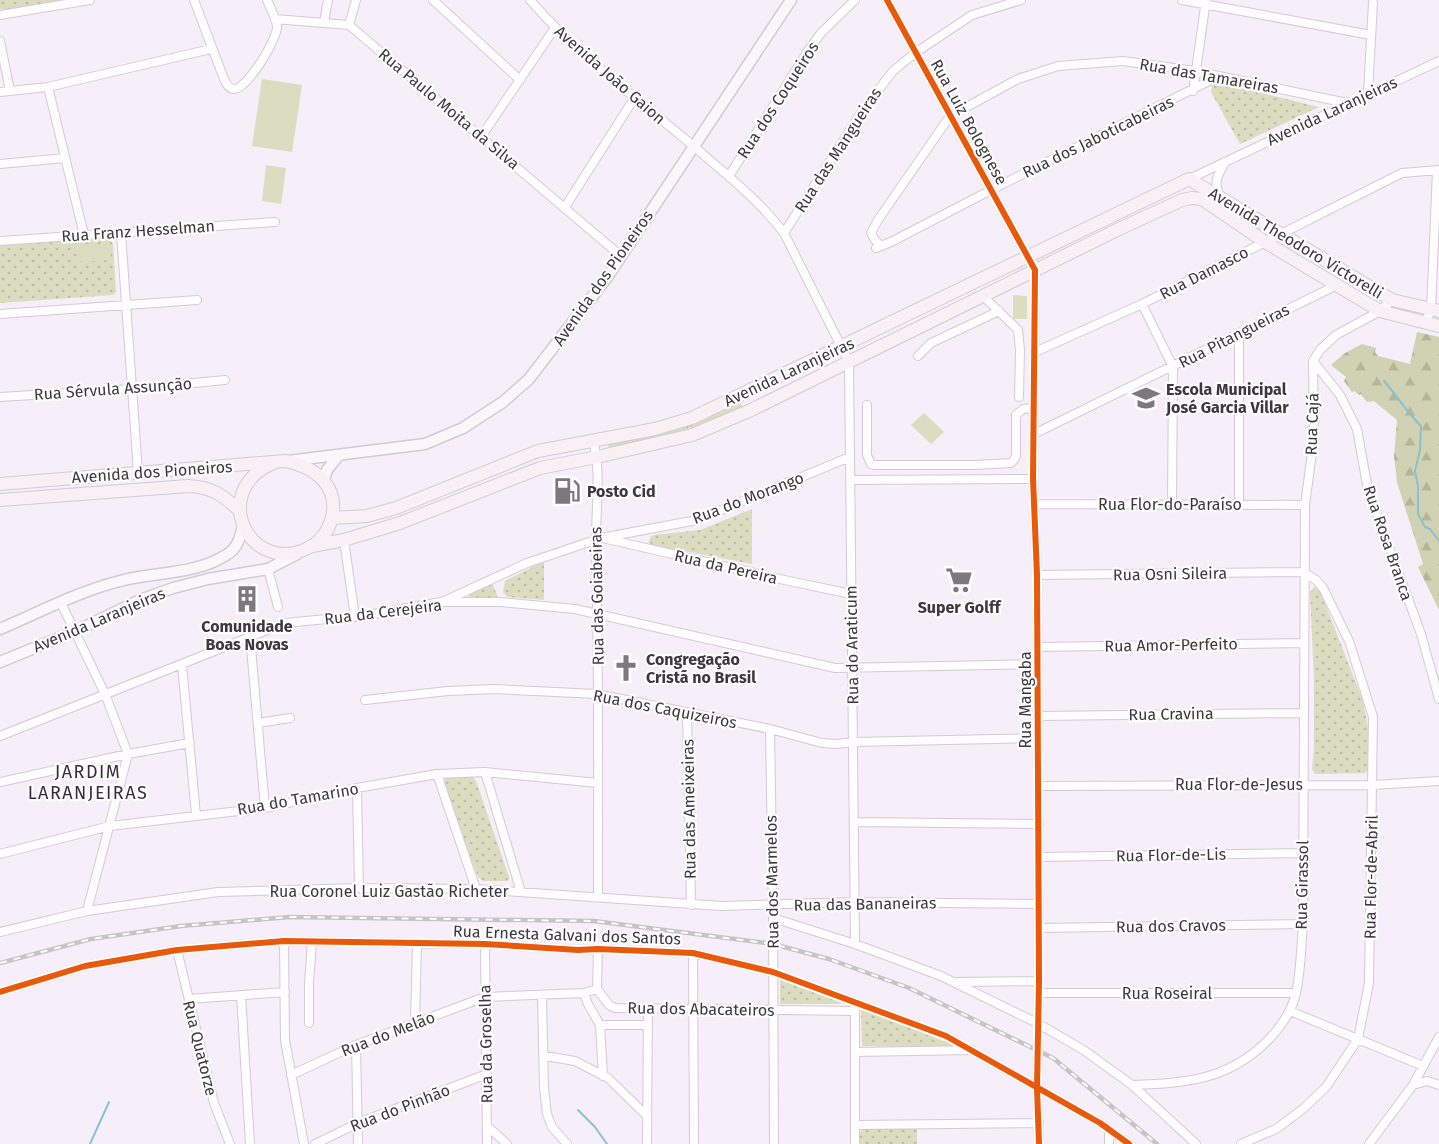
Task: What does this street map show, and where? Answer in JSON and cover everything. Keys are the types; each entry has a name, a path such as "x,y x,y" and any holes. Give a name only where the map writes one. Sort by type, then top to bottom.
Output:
{"main road":[{"name":"Avenida dos Pioneiros","path":"0,484 279,462 425,444 463,428 503,402 529,379 552,351 621,256 791,0"},
{"name":"Avenida Theodoro Victorelli","path":"1189,179 1392,300 1435,310"},
{"name":"Avenida Laranjeiras","path":"332,518 367,516 396,508 538,451 655,429 692,418 1189,179"},
{"name":"Avenida Laranjeiras","path":"0,662 76,631 140,600 173,588 208,579 268,569 307,549 344,540 432,511 540,468 692,435 749,411 1182,200 1192,198 1202,200"},
{"name":"Avenida Theodoro Victorelli","path":"1202,200 1265,242 1380,311 1439,326"},
{"path":"324,480 327,470 339,454"},
{"path":"279,462 300,463 313,470 324,480 333,504 332,518 328,529 307,549 278,554 266,550 248,535 239,510 243,492 252,476 262,468 279,462"},
{"name":"Avenida dos Pioneiros","path":"0,500 206,486 226,498 239,510"},
{"name":"Avenida Laranjeiras","path":"0,629 122,580 200,567 214,562 234,549 240,539 243,525"}],"street":[{"path":"0,15 90,0"},
{"path":"194,0 211,49 229,87 235,90 244,86 263,59 276,31 275,19 267,0"},
{"path":"324,22 328,0"},
{"path":"275,19 349,25 356,0"},
{"path":"433,0 520,80"},
{"name":"Avenida João Gaion","path":"530,0 555,29 693,146"},
{"name":"Rua dos Coqueiros","path":"729,176 808,51 822,33 855,0"},
{"name":"Rua Luiz Bolognese","path":"887,0 1028,257"},
{"name":"Rua das Mangueiras","path":"784,233 863,110 888,76 915,54 972,15 1022,0"},
{"path":"1182,0 1205,2 1371,35"},
{"path":"1192,91 1205,2"},
{"path":"1368,93 1374,3"},
{"name":"Rua Paulo Moita da Silva","path":"349,25 621,256"},
{"path":"482,137 555,29"},
{"path":"0,41 10,91"},
{"path":"0,92 48,87 211,49"},
{"name":"Rua das Tamareiras","path":"878,247 872,233 878,220 950,116 1018,80 1058,66 1123,61 1195,71 1347,103"},
{"name":"Avenida Laranjeiras","path":"1189,179 1439,61"},
{"name":"Rua dos Jaboticabeiras","path":"878,247 1219,76"},
{"path":"48,87 84,235"},
{"path":"565,207 634,98"},
{"path":"1323,98 1326,114"},
{"name":"Rua das Mangueiras","path":"693,146 773,218 784,233 841,348"},
{"path":"0,164 65,158"},
{"path":"1222,199 1216,190 1215,182 1225,162"},
{"path":"1425,323 1435,310 1438,170"},
{"name":"Rua Damasco","path":"1035,352 1142,304 1402,173 1438,170"},
{"name":"Rua Franz Hesselman","path":"0,241 275,222"},
{"path":"121,233 138,472"},
{"name":"Rua Mangaba","path":"1028,257 1035,270 1033,478 1038,575 1039,1144"},
{"name":"Rua Pitangueiras","path":"1034,434 1337,285"},
{"path":"983,296 1018,330 1019,397"},
{"path":"0,314 197,300"},
{"path":"1313,361 1320,350 1336,335 1380,311 1392,300"},
{"path":"1142,304 1173,367 1172,504"},
{"path":"918,356 931,343 999,311"},
{"path":"1239,334 1239,504"},
{"name":"Rua do Araticum","path":"841,348 849,362 855,944"},
{"name":"Rua Cajá","path":"1303,572 1305,505 1314,438 1313,361"},
{"name":"Rua Rosa Branca","path":"1313,361 1340,395 1357,429 1368,490 1421,634 1439,699"},
{"name":"Rua Sérvula Assunção","path":"0,398 225,380"},
{"path":"867,405 867,456 871,464 875,465 1011,463 1016,455 1016,415 1023,409 1034,408"},
{"name":"Rua das Goiabeiras","path":"593,440 597,457 598,539 598,896"},
{"name":"Rua do Morango","path":"441,602 502,573 598,539 697,520 850,457"},
{"path":"850,480 1033,478"},
{"name":"Rua Flor-do-Paraíso","path":"1034,504 1305,505"},
{"name":"Rua da Pereira","path":"598,539 851,594"},
{"path":"344,540 355,617"},
{"path":"268,569 278,606"},
{"name":"Rua Osni Sileira","path":"1038,575 1303,572"},
{"name":"Rua Girassol","path":"1132,1085 1172,1083 1224,1072 1259,1050 1276,1032 1290,1011 1296,993 1303,924 1303,572"},
{"name":"Rua Flor-de-Abril","path":"1241,1144 1276,1129 1304,1109 1326,1088 1358,1039 1369,983 1372,717 1349,641 1323,588 1316,580 1303,572"},
{"name":"Rua da Cerejeira","path":"0,736 285,623 355,617 441,602 458,604 500,602 575,609 835,668 1038,664"},
{"path":"62,603 105,694 128,754 87,911"},
{"path":"250,636 265,808"},
{"name":"Rua Amor-Perfeito","path":"1038,647 1304,643"},
{"path":"182,665 196,815"},
{"name":"Rua dos Caquizeiros","path":"365,700 448,691 495,689 597,694 770,729 822,743 1038,738"},
{"name":"Rua das Ameixeiras","path":"687,712 691,905"},
{"name":"Rua Cravina","path":"1038,716 1303,713"},
{"path":"258,723 290,718"},
{"name":"Rua dos Marmelos","path":"770,729 774,1144"},
{"path":"0,782 190,743"},
{"path":"485,772 521,892"},
{"name":"Rua do Tamarino","path":"0,854 110,826 265,808 436,774 485,772 598,783"},
{"path":"436,774 476,890"},
{"name":"Rua Flor-de-Jesus","path":"1039,786 1303,783 1373,785 1439,781"},
{"path":"357,788 359,888"},
{"path":"854,822 1039,824"},
{"name":"Rua Flor-de-Lis","path":"1039,857 1303,853"},
{"name":"Rua Coronel Luiz Gastão Richeter","path":"0,932 87,911 218,892 359,888 476,890 598,896 691,905"},
{"name":"Rua das Bananeiras","path":"691,905 855,902 1039,904"},
{"path":"773,918 855,944 954,982 1039,1024 1085,1051 1132,1085 1196,1144"},
{"name":"Rua dos Cravos","path":"1039,928 1303,924"},
{"path":"284,941 285,1040 304,1144"},
{"name":"Rua Ernesta Galvani dos Santos","path":"0,992 85,966 177,950 284,941 485,944 578,950 693,953 773,972 946,1036 1109,1129 1129,1144"},
{"path":"309,1023 312,942"},
{"path":"415,1023 417,944"},
{"name":"Rua da Groselha","path":"485,944 488,1144"},
{"path":"486,997 584,993 597,988 598,949"},
{"name":"Rua Quatorze","path":"177,950 214,1103 230,1144"},
{"path":"693,953 694,1144"},
{"path":"954,982 1039,981"},
{"name":"Rua dos Abacateiros","path":"597,988 609,1005 615,1008 855,1011"},
{"path":"189,999 285,992"},
{"path":"584,993 600,1025 603,1076"},
{"name":"Rua Roseiral","path":"1039,993 1296,993"},
{"path":"241,995 250,1144"},
{"path":"542,995 544,1088 547,1114 552,1127 567,1144"},
{"name":"Rua do Melão","path":"291,1075 357,1045 486,997"},
{"path":"855,1001 855,1144"},
{"path":"647,1144 648,1008"},
{"path":"1290,1011 1423,1066"},
{"path":"600,1025 647,1025"},
{"path":"1369,1144 1413,1085 1439,1037"},
{"path":"357,1045 358,1144"},
{"path":"855,1052 973,1050"},
{"path":"545,1056 575,1061 603,1076 647,1116"},
{"name":"Rua do Pinhão","path":"315,1144 358,1123 487,1074"},
{"path":"1413,1085 1427,1080 1439,1085"},
{"path":"856,1125 1039,1123"},
{"path":"487,1126 507,1144"},
{"path":"1109,1129 1109,1144"}],"green space":[{"path":"0,0 62,0 5,10 0,9"},
{"path":"262,79 302,85 292,152 252,146"},
{"path":"1213,81 1319,107 1240,144 1211,92"},
{"path":"266,165 286,168 281,204 262,201"},
{"path":"101,237 110,240 113,244 116,292 113,295 0,303 0,244"},
{"path":"110,245 111,260 77,262 76,247"},
{"path":"1013,295 1027,296 1027,319 1013,319"},
{"path":"1417,332 1439,337 1439,610 1418,567 1423,564 1397,482 1394,456 1397,420 1374,401 1367,402 1361,394 1352,392 1344,381 1346,377 1331,365 1345,353 1362,344 1376,348 1375,352 1378,356 1410,364"},
{"path":"739,401 743,407 678,432 609,447 605,442"},
{"path":"924,413 944,432 931,444 911,425"},
{"path":"752,509 752,564 652,545 649,542 651,536 654,535 700,530"},
{"path":"544,561 544,600 507,597 503,592 505,581"},
{"path":"492,583 498,597 469,599 469,593"},
{"path":"1314,587 1319,588 1363,701 1368,727 1369,770 1364,773 1315,774 1312,769 1314,679 1310,593"},
{"path":"448,776 473,777 476,781 509,877 508,881 483,881 478,877 442,784"},
{"path":"780,979 842,1002 839,1004 780,1004"},
{"path":"861,1008 958,1047 862,1046"},
{"path":"866,1127 917,1127 917,1144 859,1144 859,1133"}],"waterway":[{"path":"1384,381 1421,426 1420,450 1415,471 1418,486 1418,514 1425,527 1430,529 1439,541"},
{"path":"90,1144 109,1102"},
{"path":"578,1110 595,1127 607,1144"}],"railway":[{"path":"0,963 91,939 181,926 289,917 594,921 773,944 829,959 909,988 1053,1058 1157,1144"}],"cycle path":[{"path":"887,0 1035,270 1033,479 1037,575 1039,981 1037,1088 1039,1144"},
{"path":"0,992 85,966 177,950 284,941 485,944 578,950 693,953 773,972 946,1036 1100,1123 1129,1144"}],"place":[{"name":"Escola Municipal José Garcia Villar","path":"1146,398"},
{"name":"Posto Cid","path":"567,491"},
{"name":"Super Golff","path":"959,580"},
{"name":"Comunidade Boas Novas","path":"247,599"},
{"name":"Congregação Cristã no Brasil","path":"626,668"}],"district":[{"name":"JARDIM LARANJEIRAS","path":"88,782"}]}
